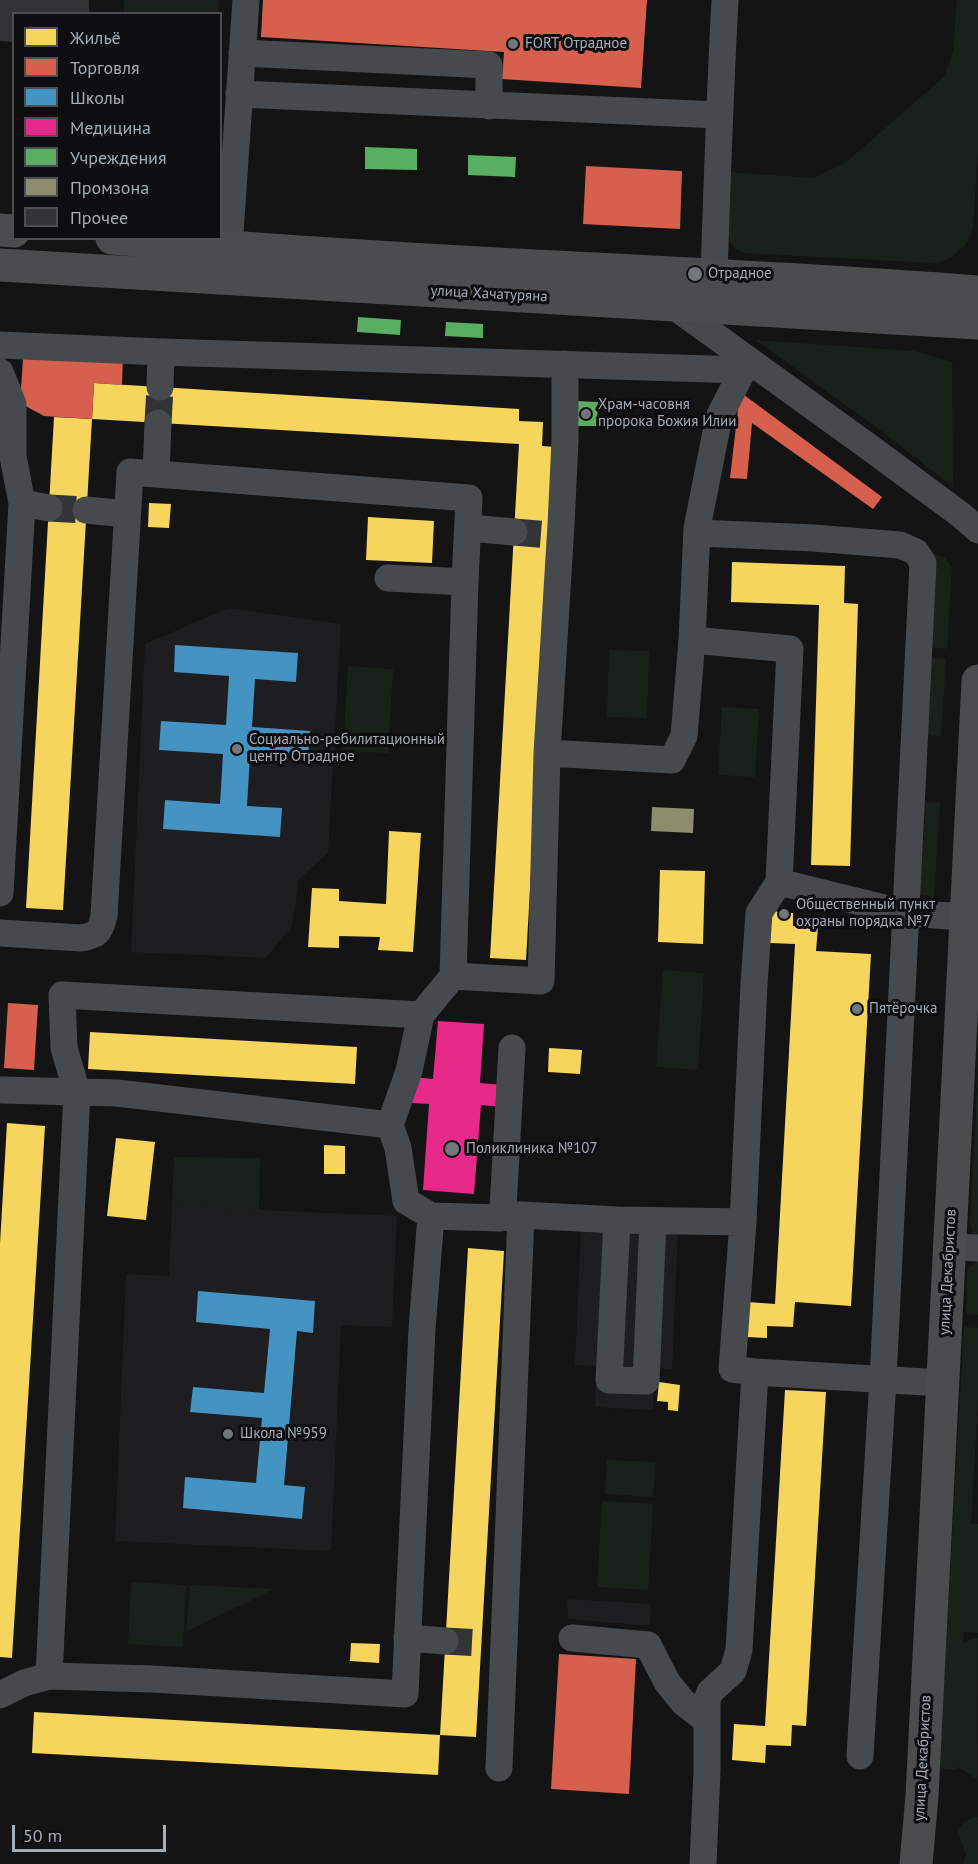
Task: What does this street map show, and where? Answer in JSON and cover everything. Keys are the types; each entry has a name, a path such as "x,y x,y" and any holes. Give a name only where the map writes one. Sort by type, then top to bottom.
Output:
{"main road":[{"name":"улица Хачатуряна","path":"138,240 978,292"},
{"name":"улица Хачатуряна","path":"0,265 978,323"},
{"name":"улица Декабристов","path":"916,1864 922,1796 942,1383 964,1247 971,964 965,917 978,681"}],"street":[{"path":"229,247 246,0"},
{"path":"714,274 725,0"},
{"path":"242,53 489,65 489,106"},
{"path":"239,94 719,115"},
{"path":"671,304 746,366 873,450 978,530"},
{"path":"0,345 565,364 746,366"},
{"path":"160,387 161,352"},
{"path":"453,976 542,981 555,535 565,440 565,364"},
{"path":"547,753 672,760 684,736 692,640 697,534 719,417 746,366"},
{"path":"0,372 13,404 6,456 22,503 0,893"},
{"path":"156,474 158,423"},
{"path":"0,933 81,938 92,936 100,929 104,916 130,472 469,498 453,976 422,1015 409,1071 390,1125 398,1148 406,1201 431,1216 743,1222"},
{"path":"22,503 49,508"},
{"path":"86,510 127,514"},
{"path":"469,528 514,532"},
{"path":"697,534 814,538 900,545 914,550 922,560 883,1379 860,1756"},
{"path":"388,578 465,582"},
{"path":"692,640 790,649 779,882 759,913 743,1222 732,1369 942,1383"},
{"path":"779,882 905,914 965,917"},
{"path":"49,1676 76,1092 64,1048 62,995 422,1015"},
{"path":"499,1768 492,1644 513,1438 510,1216 502,1208 512,1048"},
{"path":"1,1089 117,1093 390,1125"},
{"path":"0,1695 24,1683 49,1676 152,1679 405,1694 422,1329 431,1216"},
{"path":"617,1220 609,1380 646,1382 653,1221"},
{"path":"703,1864 707,1700 710,1692 733,1671 739,1650 755,1372"},
{"path":"407,1638 445,1641"},
{"path":"572,1638 648,1645 667,1682 683,1702 706,1720"}],"shaded area":[{"path":"124,0 219,0 218,12 124,12"},
{"path":"957,0 978,0 978,153 973,227 964,247 948,259 932,263 743,253 735,247 726,234 727,172 814,178 845,163 944,77 953,52"},
{"path":"756,340 914,351 952,362 953,487 884,433"},
{"path":"931,554 943,556 952,567 947,649 925,646"},
{"name":"Социально-ребилитационный центр Отрадное","path":"228,608 341,624 328,853 299,879 292,926 266,958 131,952 145,644"},
{"path":"609,650 649,651 647,718 607,717"},
{"path":"925,657 946,659 941,736 919,735"},
{"path":"348,666 393,669 388,753 343,751"},
{"path":"722,707 759,709 755,777 718,775"},
{"path":"926,802 940,803 934,896 920,895"},
{"path":"663,970 704,973 698,1070 656,1067"},
{"path":"978,1072 978,1240 972,1232 970,1222"},
{"path":"174,1157 260,1158 259,1210 172,1206"},
{"name":"Школа №959","path":"172,1206 397,1216 392,1327 341,1325 331,1551 115,1541 126,1274 169,1276"},
{"path":"581,1228 678,1232 672,1369 654,1368 653,1410 595,1407 597,1366 575,1365"},
{"path":"978,1261 978,1315 966,1314 967,1273 969,1268"},
{"path":"964,1327 978,1328 978,1403 971,1524 978,1524 978,1633 964,1632 963,1644 978,1638 977,1779 956,1766 956,1770 939,1768"},
{"path":"607,1460 656,1462 653,1497 605,1494"},
{"path":"602,1501 653,1504 648,1590 597,1587"},
{"path":"131,1582 186,1585 183,1647 128,1644"},
{"path":"190,1585 274,1589 186,1632"},
{"path":"567,1599 651,1604 650,1626 568,1619"},
{"path":"978,1817 978,1864 963,1864 966,1855 958,1831 966,1821"}],"building: Жильё":[{"path":"94,383 519,409 519,421 543,422 542,446 555,447 526,960 490,958 519,444 92,419"},
{"path":"54,417 92,419 63,910 26,908"},
{"path":"149,503 171,504 169,528 148,527"},
{"path":"368,517 434,521 432,563 366,560"},
{"path":"732,562 845,566 844,603 858,604 850,866 811,865 819,605 731,602"},
{"path":"389,831 421,833 413,952 378,950 380,937 339,936 339,948 308,947 312,888 339,889 339,901 386,904"},
{"path":"660,870 705,871 703,944 658,942"},
{"path":"772,911 793,913 793,926 818,927 816,951 871,954 851,1306 795,1302 793,1327 767,1326 767,1338 746,1337 748,1302 775,1304 795,944 770,943"},
{"path":"90,1032 357,1047 355,1084 88,1069"},
{"path":"549,1048 582,1050 580,1074 548,1072"},
{"path":"7,1123 45,1126 12,1658 0,1657 0,1244"},
{"path":"116,1138 155,1142 146,1220 107,1216"},
{"path":"324,1145 345,1146 345,1174 324,1174"},
{"path":"468,1248 504,1251 476,1737 440,1735"},
{"path":"659,1382 680,1385 678,1411 668,1410 668,1402 657,1401"},
{"path":"785,1390 826,1392 806,1726 792,1725 791,1746 766,1745 765,1763 732,1760 734,1724 765,1726"},
{"path":"351,1643 380,1644 379,1663 350,1661"},
{"path":"34,1712 440,1735 438,1775 32,1753"}],"building: Торговля":[{"name":"FORT Отрадное","path":"263,0 647,0 641,88 502,79 504,52 261,37"},
{"path":"586,166 682,171 680,229 583,224"},
{"path":"123,355 122,385 94,383 92,419 44,416 20,403 23,359"},
{"path":"740,392 882,497 873,509 752,423 747,479 730,478"},
{"path":"8,1003 38,1005 34,1070 4,1068"},
{"path":"559,1654 636,1659 629,1794 551,1789"}],"building: Школы":[{"path":"175,645 298,653 296,682 255,679 252,727 310,731 308,759 250,755 247,806 282,808 280,837 163,829 165,800 220,804 223,754 159,750 161,721 226,725 229,676 174,672"},
{"path":"198,1291 315,1301 313,1333 297,1331 284,1485 305,1487 302,1519 183,1508 185,1477 256,1483 262,1418 190,1412 193,1387 264,1393 270,1329 196,1322"}],"building: Медицина":[{"name":"Поликлиника №107","path":"438,1021 484,1024 480,1083 503,1085 501,1107 481,1105 474,1194 423,1190 429,1104 411,1103 413,1077 433,1079"}],"building: Учреждения":[{"path":"365,147 417,149 417,170 365,169"},
{"path":"468,155 516,157 515,177 468,175"},
{"path":"358,317 401,320 400,335 357,332"},
{"path":"446,322 483,324 483,338 445,336"},
{"name":"Храм-часовня пророка Божия Илии","path":"576,401 598,402 597,426 575,426"}],"building: Промзона":[{"path":"652,807 694,809 693,833 651,831"}],"building: Прочее":[{"path":"0,0 89,0 89,12 12,12 12,42 0,41"}],"tunnel":[{"path":"158,423 160,387"},
{"path":"49,508 86,510"},
{"path":"514,532 550,535"},
{"path":"445,1641 482,1643"}],"place":[{"name":"FORT Отрадное","path":"513,44"},
{"name":"Отрадное","path":"695,274"},
{"name":"Храм-часовня пророка Божия Илии","path":"586,414"},
{"name":"Социально-ребилитационный центр Отрадное","path":"237,749"},
{"name":"Общественный пункт охраны порядка №7","path":"784,914"},
{"name":"Пятёрочка","path":"857,1009"},
{"name":"Поликлиника №107","path":"452,1149"},
{"name":"Школа №959","path":"228,1434"}]}
